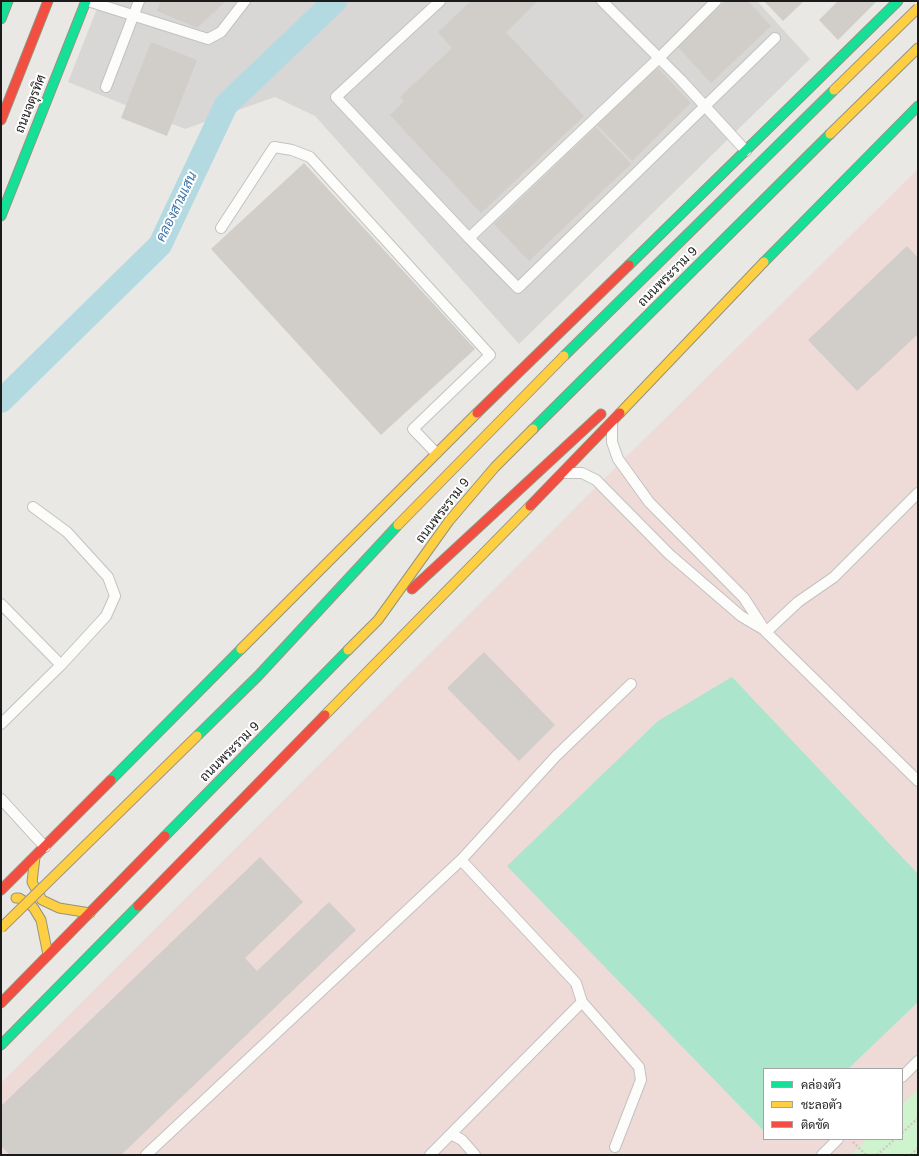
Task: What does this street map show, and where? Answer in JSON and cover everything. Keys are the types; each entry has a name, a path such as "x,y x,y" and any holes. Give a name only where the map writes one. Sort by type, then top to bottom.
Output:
{"main road":[{"path":"1,19 8,1"},
{"path":"1,120 48,1"},
{"name":"ถนนจตุรทิศ","path":"1,216 87,1"},
{"path":"1,890 436,453 898,1"},
{"name":"ถนนพระราม 9","path":"1,928 258,676 412,509 609,311 918,8"},
{"name":"ถนนพระราม 9","path":"1,1002 378,620 449,521 495,467 918,48"},
{"path":"1,1045 612,422 760,266 918,106"},
{"path":"650,368 760,266"},
{"path":"378,620 610,406"},
{"path":"35,857 32,882 42,900 59,908 90,913"},
{"path":"1,896 20,898 33,907 41,920 48,955"}],"lane":[{"path":"87,1 208,39 221,32 245,1"},
{"path":"106,86 139,1"},
{"path":"440,1 336,97 518,288 775,38"},
{"path":"602,1 659,58 746,151"},
{"path":"469,238 659,58 716,1"},
{"path":"221,228 274,147 292,150 310,157 490,355 412,429 436,453"},
{"path":"612,422 612,442 618,459 649,502 744,598 766,632"},
{"path":"562,473 582,472 596,480 669,554 741,616 766,632 918,781"},
{"path":"766,632 798,602 834,577 918,493"},
{"path":"1,724 61,665 106,616 115,596 108,577 103,571 67,532 33,507"},
{"path":"1,604 61,665"},
{"path":"146,1155 461,860 556,756 631,684"},
{"path":"1,799 45,847"},
{"path":"461,860 576,983 582,1002 639,1067 641,1080 615,1147"},
{"path":"430,1155 582,1002"},
{"path":"903,1076 918,1061"},
{"path":"451,1134 462,1140 475,1155"},
{"path":"822,1155 837,1140"}],"path":[{"path":"903,1132 918,1118"},
{"path":"851,1140 866,1155"},
{"path":"877,1155 894,1140"},
{"path":"911,1155 918,1148"}],"shaded area":[{"path":"100,1 757,1 810,59 519,344 315,116 275,97 185,129 68,82"},
{"path":"918,169 918,1155 3,1155 1,1153 1,1083 629,454"}],"green space":[{"path":"732,677 918,874 918,1002 849,1068 763,1068 763,1130 507,866 658,721"},
{"path":"918,1089 918,1155 851,1155 866,1140 903,1140 903,1104"}],"building":[{"path":"161,1 226,1 197,28 157,11"},
{"path":"471,1 537,2 506,32 584,116 481,213 390,115 404,101 400,97 452,48 438,32"},
{"path":"726,1 748,1 771,26 711,83 677,46"},
{"path":"764,1 804,1 783,21"},
{"path":"838,1 877,1 838,40 819,20"},
{"path":"151,42 197,60 167,136 121,118"},
{"path":"657,67 691,103 632,161 597,125"},
{"path":"596,127 631,164 529,261 494,224"},
{"path":"304,163 475,349 381,435 211,249"},
{"path":"907,246 918,258 918,334 857,391 808,340"},
{"path":"484,652 555,725 519,761 447,688"},
{"path":"260,857 303,902 245,958 257,971 329,902 356,930 121,1155 10,1155 1,1146 1,1106"}],"waterway":[{"name":"คลองสามเสน","path":"1,401 160,245 226,105 335,1"}],"traffic: fast":[{"path":"1,19 8,1"},
{"path":"1,216 86,1"},
{"path":"629,265 898,1"},
{"path":"564,356 834,90"},
{"path":"764,262 918,106"},
{"path":"533,429 830,134"},
{"path":"197,736 258,676 398,525"},
{"path":"111,780 241,649"},
{"path":"165,836 348,650"},
{"path":"1,1045 138,906"}],"traffic: slow":[{"path":"834,90 918,8"},
{"path":"830,134 918,48"},
{"path":"620,413 764,262"},
{"path":"398,525 564,356"},
{"path":"241,649 477,413"},
{"path":"348,650 378,620 449,521 495,467 533,429"},
{"path":"325,715 530,506"},
{"path":"1,928 197,736"},
{"path":"35,857 32,882 42,900 59,908 90,913"},
{"path":"16,898 19,898 33,907 41,920 48,955"}],"traffic: jam":[{"path":"1,120 48,1"},
{"path":"477,413 629,265"},
{"path":"530,506 620,413"},
{"path":"412,589 601,414"},
{"path":"138,906 325,715"},
{"path":"1,890 111,780"},
{"path":"1,1003 165,836"}]}
